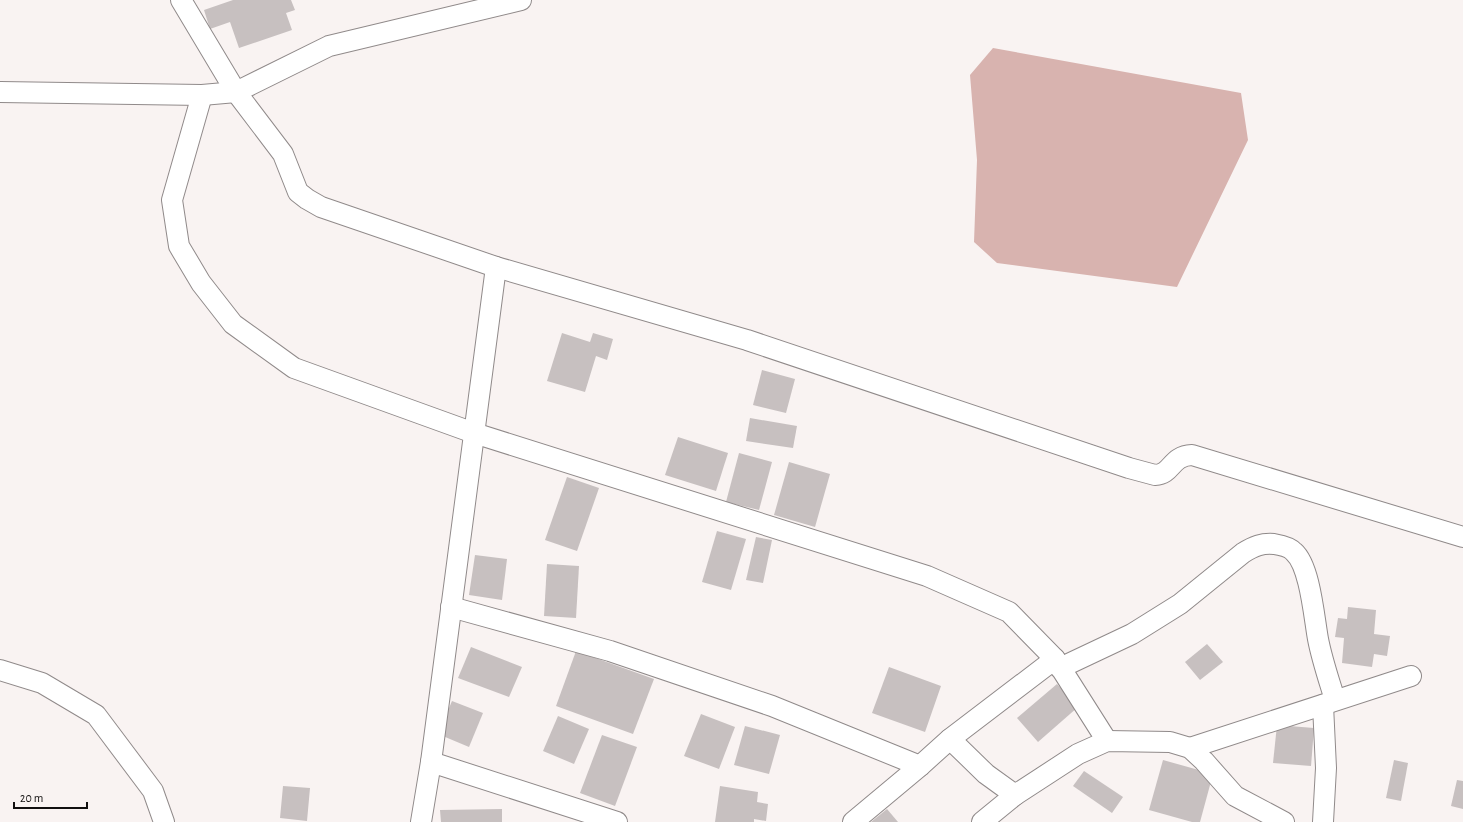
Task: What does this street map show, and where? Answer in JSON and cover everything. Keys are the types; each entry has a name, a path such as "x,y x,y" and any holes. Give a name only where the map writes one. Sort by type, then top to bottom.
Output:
{"street":[{"path":"181,0 236,92 283,154 298,192 306,199 321,207 496,267 747,340 1129,468 1155,475 1169,468 1176,459 1192,455 1353,505 1463,537"},
{"path":"0,92 202,95 236,92 329,46 521,0"},
{"path":"202,95 172,200 179,246 201,283 233,324 294,368 474,433 926,576 1009,612 1058,663 1107,741"},
{"path":"421,822 496,267"},
{"path":"853,822 950,739 1058,663 1132,634 1180,604 1243,553 1254,546 1266,543 1280,545 1294,552 1304,567 1311,595 1329,703 1322,822"},
{"path":"451,607 617,653 772,706 920,766"},
{"path":"0,670 42,683 96,714 153,791 164,822"},
{"path":"1190,748 1411,676"},
{"path":"950,739 986,774 1015,795"},
{"path":"982,822 1015,795 1078,754 1107,741 1170,742 1190,748 1204,761 1235,796 1284,822"},
{"path":"430,762 617,822"}],"shaded area":[{"path":"993,48 1241,93 1248,140 1177,287 997,263 974,242 977,160 970,75"}],"building":[{"path":"233,0 291,0 295,10 286,13 292,30 239,48 230,22 210,29 204,10"},
{"path":"562,333 590,342 593,333 613,339 607,360 596,356 585,392 547,381"},
{"path":"762,370 795,379 786,413 753,405"},
{"path":"750,418 797,426 793,448 746,441"},
{"path":"678,437 728,453 716,491 665,475"},
{"path":"739,453 772,462 759,510 726,502"},
{"path":"789,462 830,474 815,527 774,515"},
{"path":"567,477 599,488 577,551 545,540"},
{"path":"717,531 746,539 731,590 702,582"},
{"path":"756,537 772,540 763,583 746,580"},
{"path":"475,555 507,559 502,600 469,595"},
{"path":"547,564 579,566 576,618 544,616"},
{"path":"1348,607 1376,610 1374,634 1390,636 1387,656 1374,654 1372,667 1342,663 1344,638 1335,637 1338,618 1347,619"},
{"path":"1207,644 1223,662 1200,680 1185,662"},
{"path":"471,647 522,667 509,697 458,678"},
{"path":"576,651 654,679 633,734 556,706"},
{"path":"889,667 941,686 925,732 872,713"},
{"path":"1057,684 1078,707 1038,742 1017,718"},
{"path":"452,701 483,713 469,747 438,734"},
{"path":"701,714 735,727 719,769 684,756"},
{"path":"558,716 589,729 574,764 543,751"},
{"path":"1277,725 1314,728 1311,766 1273,763"},
{"path":"745,726 780,735 769,774 734,765"},
{"path":"602,735 637,747 615,806 580,793"},
{"path":"1163,760 1213,774 1200,822 1192,822 1149,810"},
{"path":"1394,760 1408,763 1401,801 1386,798"},
{"path":"1084,771 1123,797 1112,813 1073,786"},
{"path":"1457,780 1463,781 1463,809 1451,806"},
{"path":"283,786 310,788 307,821 280,818"},
{"path":"720,786 758,792 757,802 768,804 766,821 754,819 754,822 715,822"},
{"path":"502,809 502,822 441,822 440,810"},
{"path":"887,809 898,822 871,822"}]}
